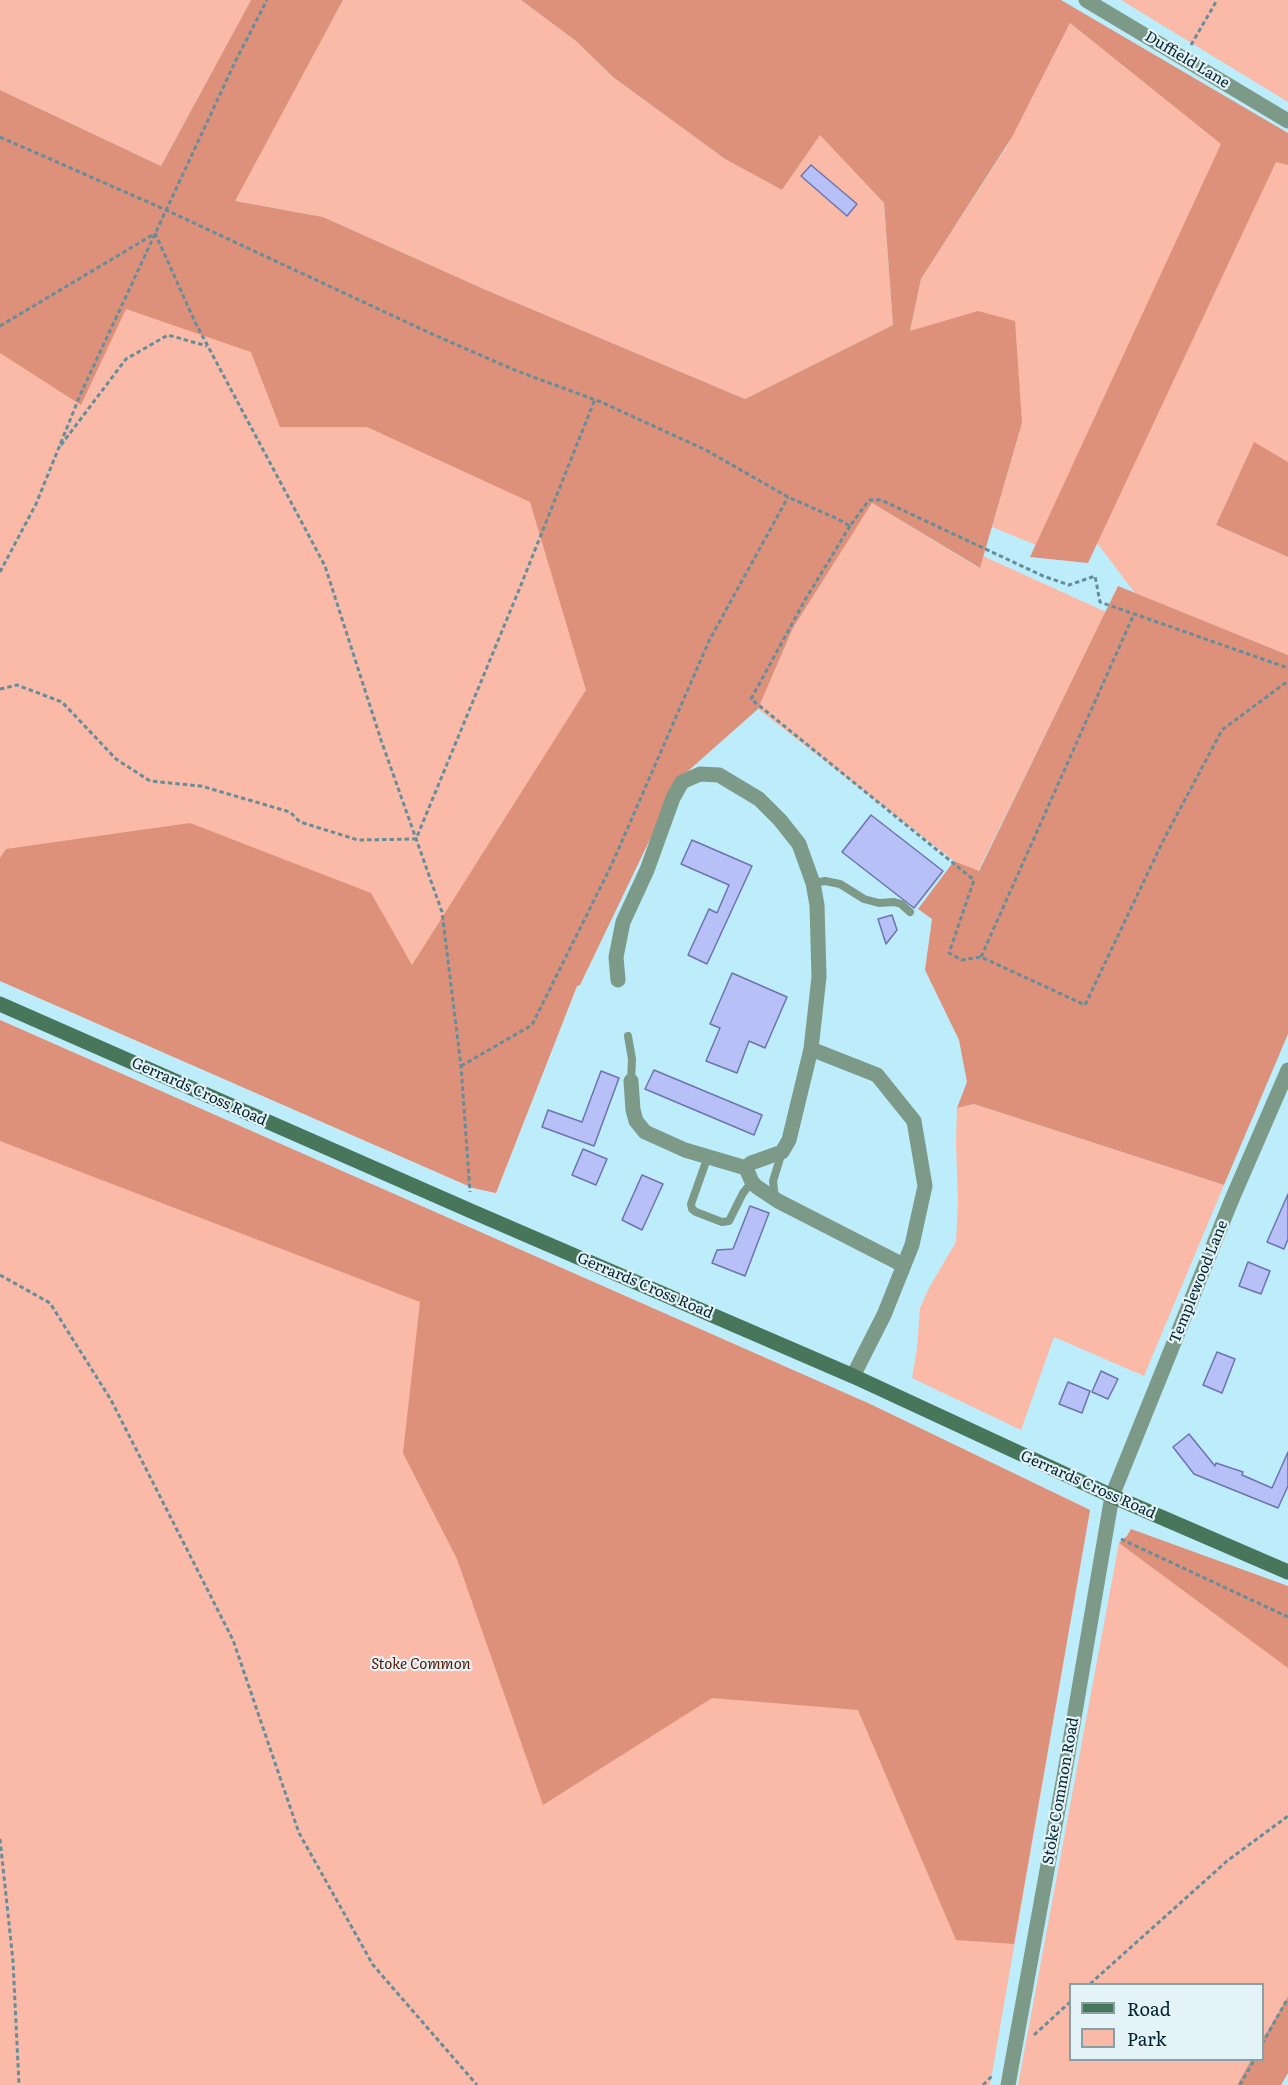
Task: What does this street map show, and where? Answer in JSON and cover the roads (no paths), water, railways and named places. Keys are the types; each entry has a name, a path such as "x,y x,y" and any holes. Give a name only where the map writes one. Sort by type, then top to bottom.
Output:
{"main road":[{"name":"Gerrards Cross Road","path":"0,1004 853,1376 1112,1496 1288,1572"}],"street":[{"name":"Duffield Lane","path":"1086,0 1288,121"},
{"path":"618,980 616,957 623,922 647,870 673,798 682,782 700,774 719,775 759,799 799,844 813,883 817,904 819,977 811,1049 789,1140 782,1152 751,1163 749,1175"},
{"path":"811,1049 877,1075 914,1121 925,1186 912,1245 884,1315 853,1376"},
{"name":"Templewood Lane","path":"1112,1496 1232,1199 1288,1070"},
{"path":"631,1081 636,1121 645,1132 685,1150 708,1156 749,1175 762,1191 775,1199 903,1265"},
{"name":"Stoke Common Road","path":"1008,2085 1112,1496"}],"lane":[{"path":"813,883 825,881 840,884 864,899 879,903 901,904 910,912"},
{"path":"628,1036 632,1059 631,1081"},
{"path":"775,1199 773,1181 782,1152"},
{"path":"708,1156 691,1204 692,1209 696,1212 722,1222 729,1221 743,1194 749,1175"}],"park label":[{"name":"Stoke Common","path":"421,1665"}]}
